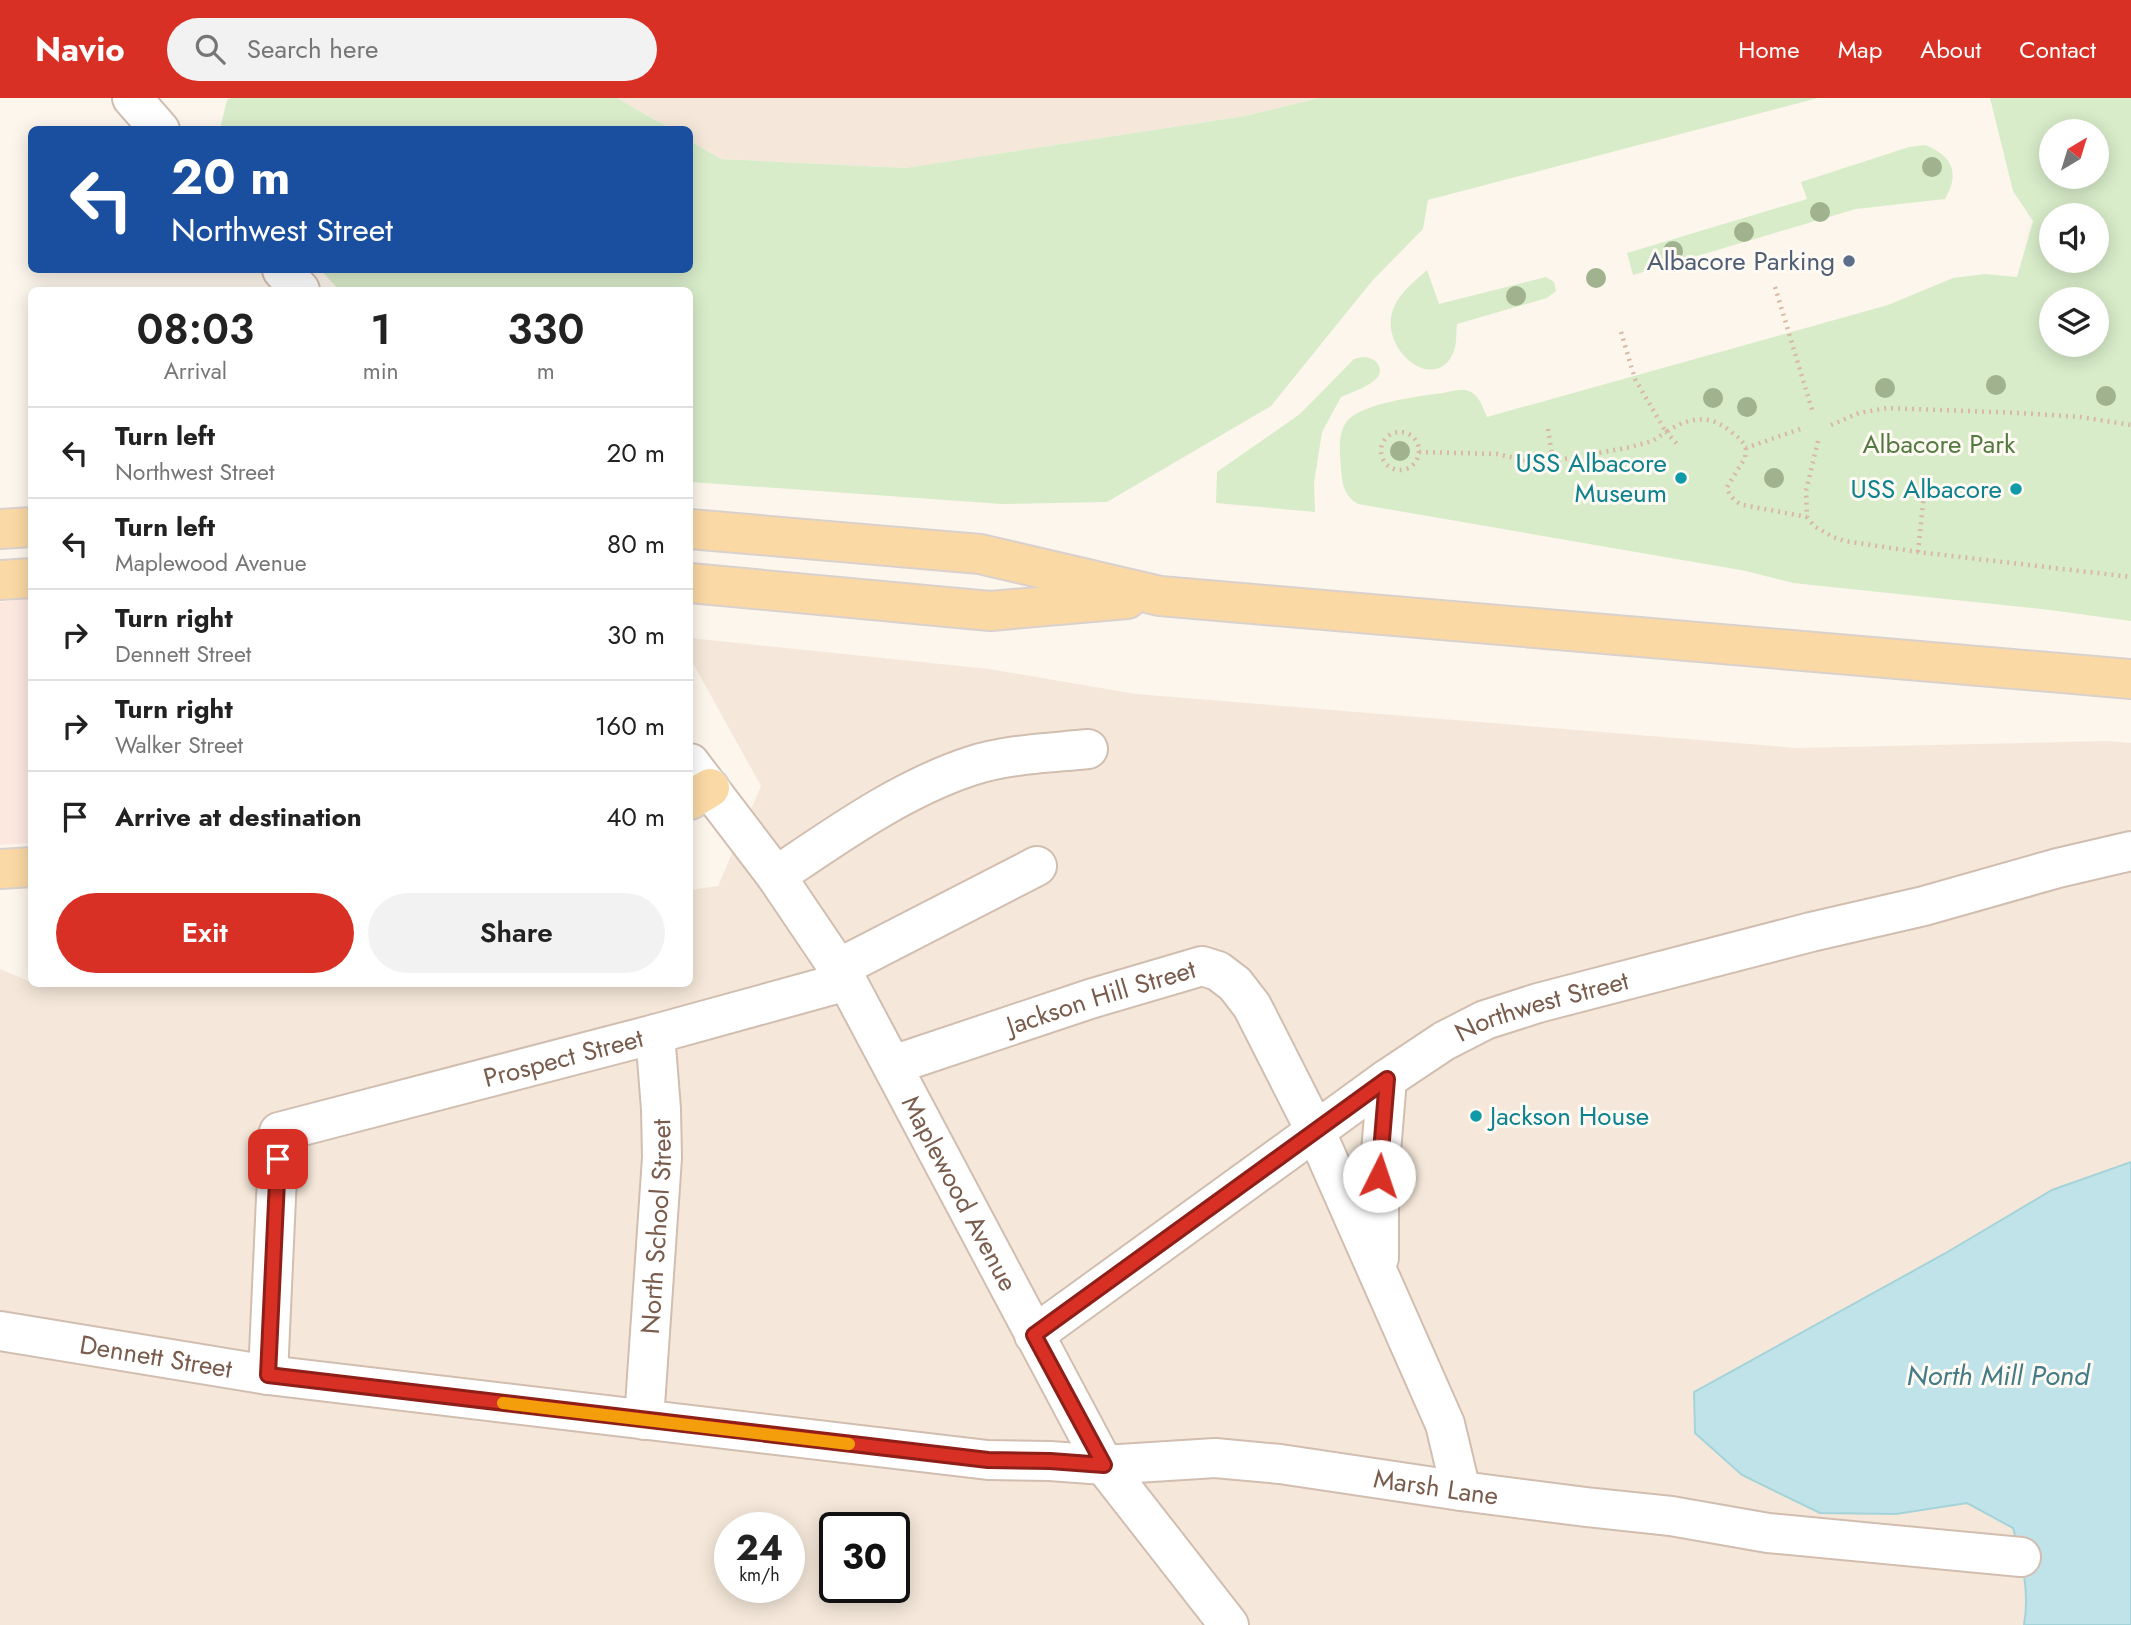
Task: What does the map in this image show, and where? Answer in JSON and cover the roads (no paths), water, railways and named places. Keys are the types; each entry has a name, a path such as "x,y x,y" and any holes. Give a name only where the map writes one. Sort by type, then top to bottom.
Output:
{"main road":[{"path":"0,529 28,527"},
{"path":"693,529 980,554 1160,596 2131,679"},
{"path":"0,580 28,578"},
{"path":"693,583 990,611 1160,596"},
{"path":"0,869 28,867"}],"street":[{"path":"132,98 156,126"},
{"path":"285,273 297,287"},
{"path":"776,876 855,823 924,786 972,765 1013,757 1088,749"},
{"name":"Maplewood Avenue","path":"696,784 776,876 843,974 1104,1465 1229,1625"},
{"name":"Northwest Street","path":"1034,1335 1387,1079 1444,1041 1485,1020 1538,1003 2131,851"},
{"name":"Prospect Street","path":"268,1375 279,1132 655,1034 843,974 1037,866"},
{"name":"Jackson Hill Street","path":"893,1065 1077,1003 1202,966 1218,971 1235,984 1252,1006 1315,1130 1445,1424 1461,1491"},
{"name":"North School Street","path":"644,1420 662,1158 655,1034"},
{"name":"Jackson Hill Street","path":"1379,1274 1379,1176 1387,1079"},
{"name":"Dennett Street","path":"0,1331 268,1375 988,1460 1104,1465"},
{"name":"Marsh Lane","path":"1104,1465 1215,1458 1280,1464 1461,1491 1671,1516 1768,1533 2021,1557"}],"water":[{"name":"North Mill Pond","path":"2131,1162 2131,1625 2024,1625 2026,1588 2013,1528 1967,1503 1896,1514 1820,1513 1742,1475 1695,1433 1694,1392 1944,1254 2052,1190"}],"place":[{"name":"Albacore Parking","path":"1849,261"},
{"name":"USS Albacore Museum","path":"1681,478"},
{"name":"USS Albacore","path":"2016,489"},
{"name":"Jackson House","path":"1476,1116"}],"park label":[{"name":"Albacore Park","path":"1939,444"}]}
